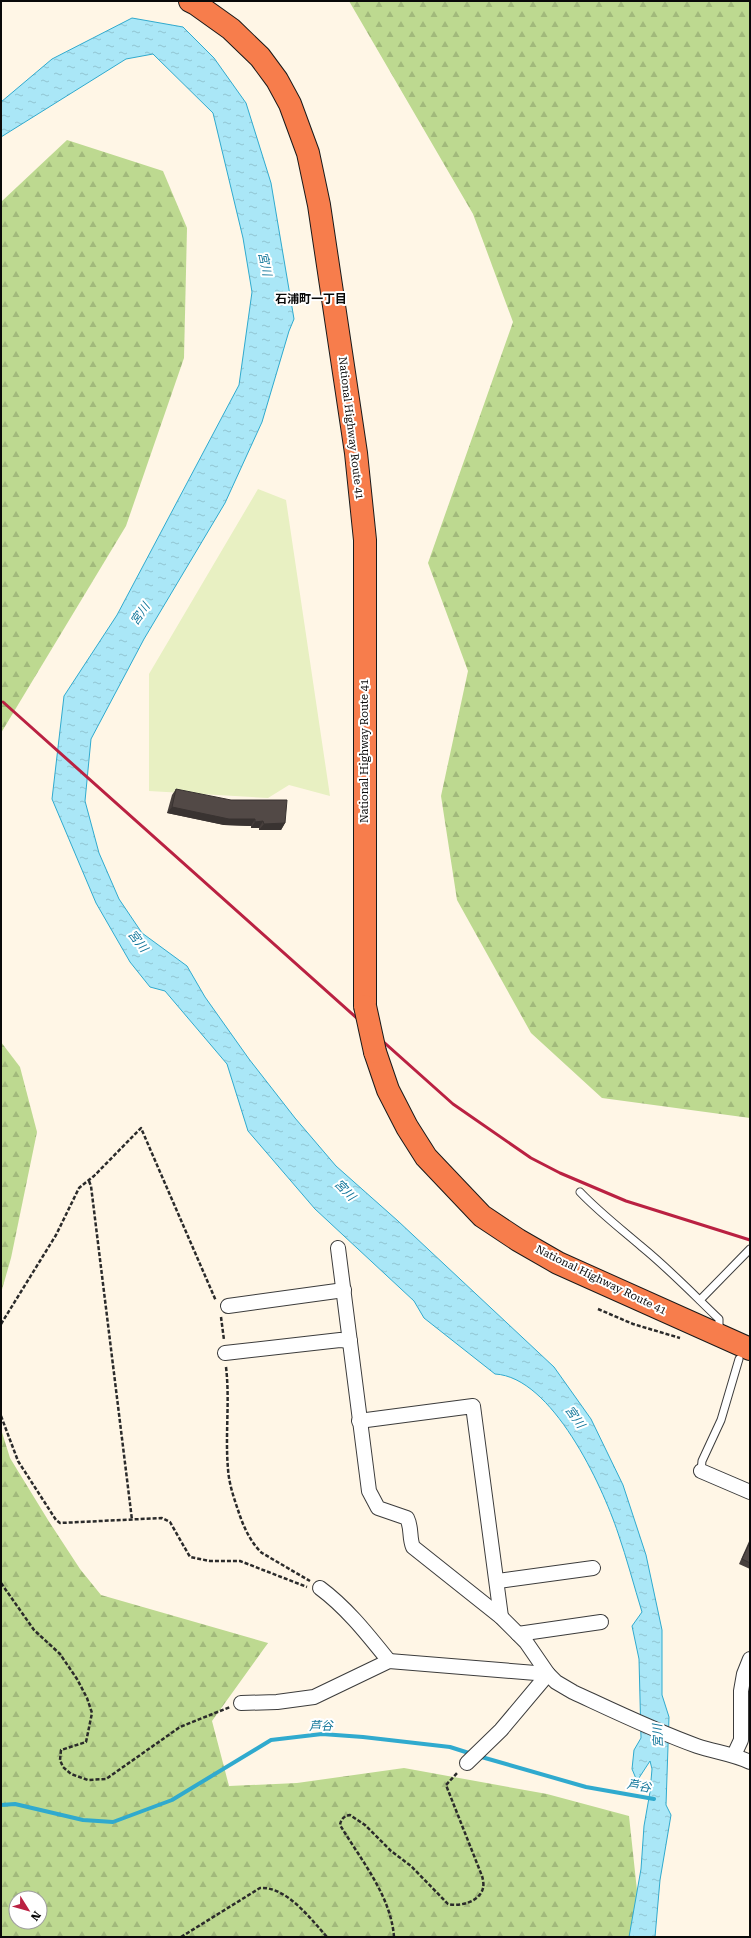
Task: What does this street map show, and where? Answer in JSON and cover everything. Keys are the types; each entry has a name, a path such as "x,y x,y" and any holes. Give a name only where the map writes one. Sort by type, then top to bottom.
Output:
{"highway":[{"name":"National Highway Route 41","path":"190,1 231,29 260,57 277,80 290,104 308,153 319,205 356,453 364,540 365,1006 375,1052 388,1090 426,1157 482,1216 518,1240 558,1263 720,1336 744,1354"}],"street":[{"path":"338,1248 369,1491 378,1508 384,1512 407,1518 411,1528 411,1543 413,1547 501,1617 526,1642 548,1674 556,1682 602,1705 691,1743 720,1754 734,1755 750,1762"},
{"path":"222,1307 344,1290"},
{"path":"225,1353 340,1340 350,1341"},
{"path":"359,1421 473,1406 498,1581 501,1617"},
{"path":"701,1471 750,1492"},
{"path":"498,1581 593,1568"},
{"path":"320,1588 332,1597 358,1624 389,1661"},
{"path":"518,1634 601,1622"},
{"path":"734,1755 741,1740 741,1692 744,1674 750,1659"},
{"path":"241,1703 277,1702 314,1697 389,1661 548,1674"},
{"path":"467,1763 500,1730 548,1674"}],"lane":[{"path":"580,1192 603,1215 642,1247 719,1319 720,1336"},
{"path":"700,1300 750,1249"},
{"path":"701,1471 702,1461 722,1420 744,1354"}],"path":[{"path":"1,1324 56,1235 80,1188 89,1181 141,1128 222,1307 229,1389 228,1470 230,1485 243,1524 255,1547 262,1553 277,1563 304,1576 320,1588"},
{"path":"89,1181 91,1186 132,1520"},
{"path":"598,1309 634,1324 685,1340"},
{"path":"1,1416 18,1461 56,1520 60,1523 162,1518 170,1522 190,1557 210,1561 240,1561 313,1589 320,1588"},
{"path":"1,1583 34,1630 60,1654 77,1679 87,1698 92,1713 86,1742 61,1750 60,1760 63,1767 71,1774 88,1780 106,1778 180,1728 241,1703"},
{"path":"394,1937 393,1925 388,1907 340,1825 341,1820 345,1816 350,1815 357,1819 391,1851 416,1871 448,1904 456,1906 462,1905 480,1895 483,1888 482,1876 446,1785 467,1763"},
{"path":"181,1937 260,1888 267,1887 275,1889 285,1896 307,1915 327,1937"}],"green space":[{"path":"349,1 750,1 750,1118 602,1098 531,1033 457,900 441,796 468,671 428,563 513,322 473,214"},
{"path":"67,140 163,171 187,228 184,358 126,526 1,733 1,202"},
{"path":"258,489 286,500 330,796 289,785 268,798 149,791 149,674"},
{"path":"1,1042 20,1067 37,1132 11,1258 1,1293"},
{"path":"1,1429 10,1458 80,1569 101,1595 268,1643 212,1721 229,1786 297,1783 404,1768 547,1794 629,1816 642,1937 1,1937"}],"water":[{"name":"宮川","path":"132,18 183,27 214,58 246,103 271,183 294,319 289,331 262,422 225,503 144,639 91,739 85,801 99,853 119,899 142,933 187,966 205,997 249,1059 295,1118 336,1166 398,1221 554,1367 591,1419 623,1485 646,1555 662,1630 662,1695 669,1717 666,1805 671,1815 660,1880 655,1937 629,1937 641,1869 644,1826 650,1792 652,1769 650,1761 637,1781 632,1769 634,1750 641,1738 639,1659 632,1626 642,1612 618,1533 600,1488 587,1462 555,1413 536,1393 516,1380 495,1374 424,1318 414,1301 315,1209 248,1131 227,1064 165,991 150,987 130,962 96,903 52,799 64,696 117,615 239,385 252,292 243,238 213,113 153,54 126,59 1,137 1,102 52,59"}],"building":[{"path":"176,789 231,800 287,800 285,823 264,824 263,821 255,822 255,819 229,819 172,807"},
{"path":"750,1542 750,1563 742,1559"}],"waterway":[{"name":"芦谷","path":"1,1805 15,1804 83,1820 113,1822 172,1800 271,1740 322,1734 450,1747 472,1754"},
{"name":"芦谷","path":"478,1756 586,1787 654,1799"}],"railway":[{"path":"3,702 453,1104 531,1158 560,1173 626,1201 750,1240"}],"district":[{"name":"石浦町一丁目","path":"311,299"}]}
